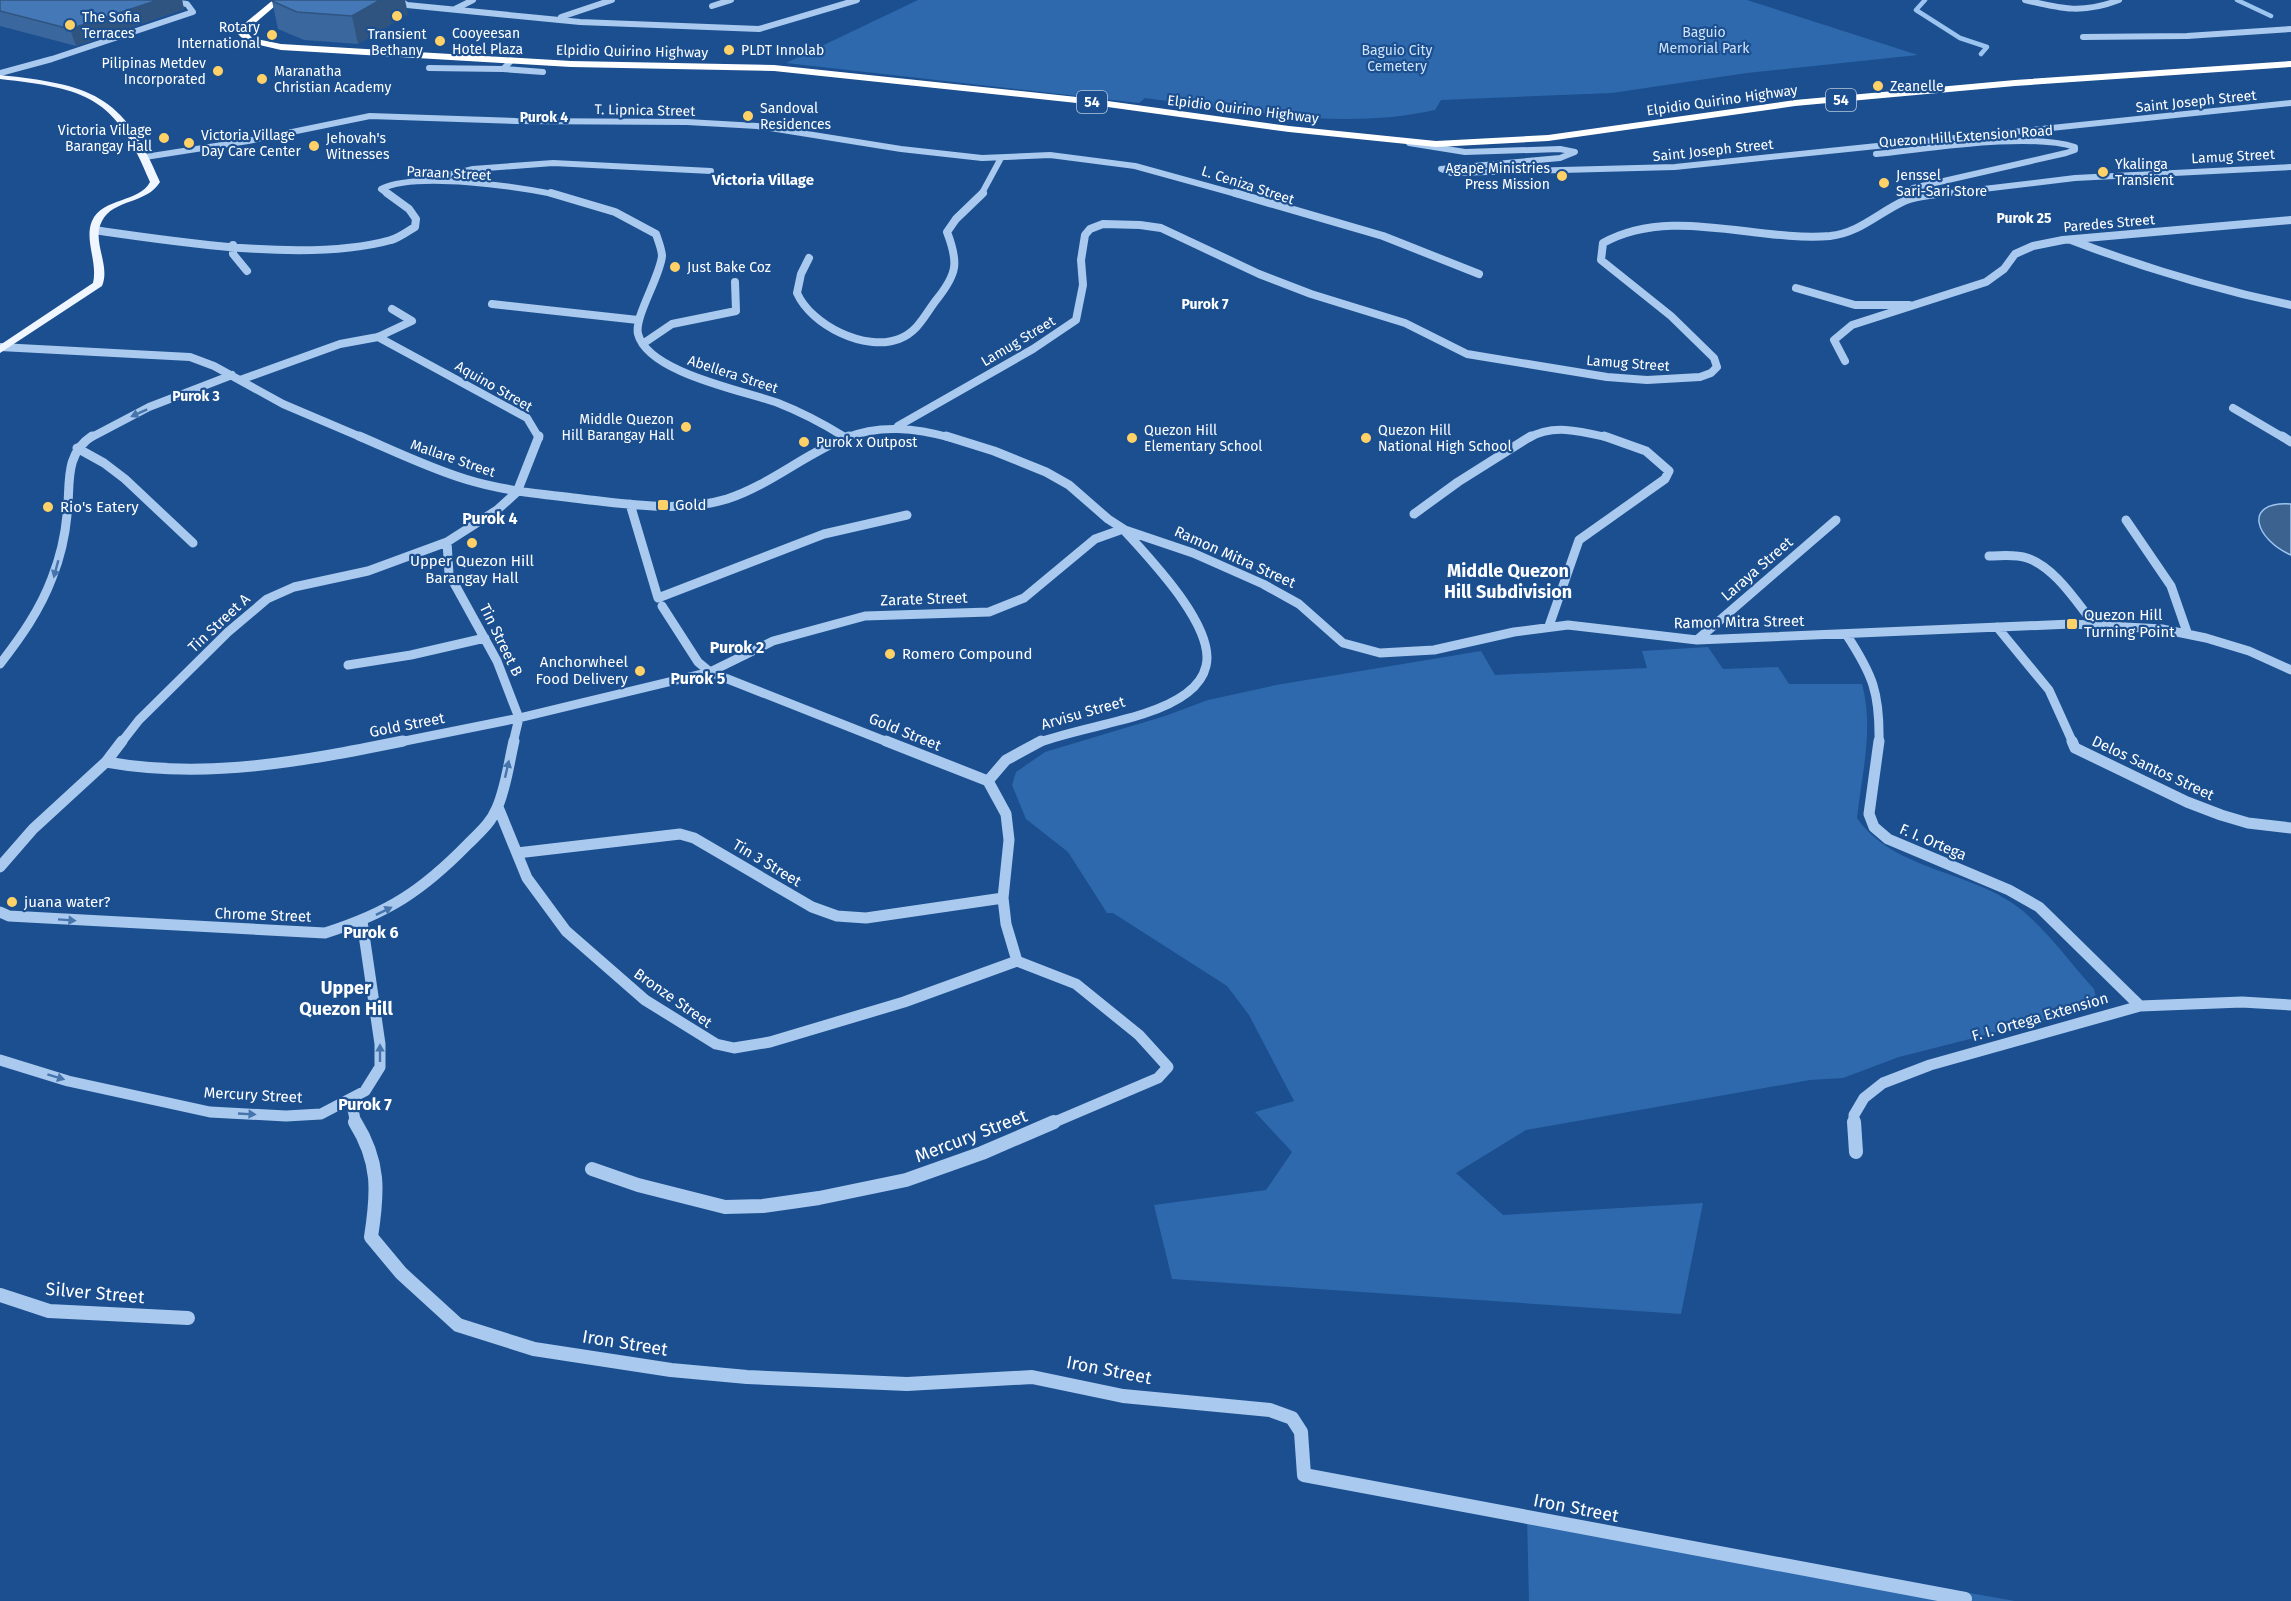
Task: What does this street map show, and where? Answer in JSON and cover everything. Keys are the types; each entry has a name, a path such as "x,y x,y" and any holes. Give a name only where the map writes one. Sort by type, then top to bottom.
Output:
{"highway":[{"name":"Elpidio Quirino Highway","path":"279,0 246,26 243,34 249,40 281,47 511,61 784,69 1086,101 1204,118 1409,142 1460,144 1548,138 1774,105 2015,83 2291,64"}],"main road":[{"path":"0,75 74,88 88,95 121,118 145,156 155,182 151,189 106,211 98,218 94,230 102,275 98,284 1,348"}],"street":[{"path":"399,0 407,5 555,20 759,29 857,0"},
{"path":"455,9 473,0"},
{"path":"555,20 612,0"},
{"path":"712,6 731,0"},
{"path":"2025,0 2079,12 2098,9 2119,0"},
{"path":"0,75 193,12 187,4 164,2"},
{"path":"2083,37 2175,37 2291,29"},
{"path":"503,69 511,61"},
{"path":"429,68 543,72"},
{"name":"Saint Joseph Street","path":"1409,142 1426,148 1456,152 1560,149 1575,152 1560,158 1441,169 1451,173 1625,170 1812,153 2291,103"},
{"name":"T. Lipnica Street","path":"145,156 248,141 370,116 385,116 731,124 912,150 1001,158"},
{"name":"Quezon Hill Extension Road","path":"1812,153 1867,155 2036,141 2066,142 2075,147 2075,150 2066,153 1913,188 1903,193 1906,200"},
{"name":"L. Ceniza Street","path":"1001,158 1065,156 1179,176 1327,222 1383,236 1479,274"},
{"path":"809,258 801,274 797,293 808,311 835,328 868,339 883,342 897,340 927,319 934,303 947,288 957,257 947,232 956,219 985,191 1001,158"},
{"path":"423,182 473,169 553,163 634,165 711,171"},
{"name":"Lamug Street","path":"898,426 1033,349 1076,320 1083,285 1081,260 1085,235 1090,229 1103,224 1161,228 1259,274 1311,294 1405,323 1467,354 1607,377 1684,380 1711,373 1717,367 1714,358 1671,316 1601,260 1598,253 1602,244 1612,235 1631,230 1661,227 1807,236 1852,233 1906,200 2018,183 2291,167"},
{"name":"Paraan Street","path":"94,230 185,243 363,248 410,233 416,219 409,209 381,189 395,182 423,182 562,195 616,212 656,234 662,255 647,303 638,320"},
{"name":"Paredes Street","path":"1845,361 1834,340 1852,325 1986,282 2004,269 2015,254 2068,239 2229,228 2291,220"},
{"path":"2068,239 2128,262 2217,290 2291,305"},
{"path":"233,245 233,254 247,271"},
{"path":"492,304 638,320 638,335 644,343 672,324 736,311 735,282"},
{"path":"1796,288 1855,305 1918,305"},
{"path":"0,664 14,647 45,598 56,575 68,517 70,462 77,448 118,422 236,377 340,344 378,337 412,321 392,309"},
{"name":"Aquino Street","path":"378,337 527,418 539,437 517,492"},
{"name":"Abellera Street","path":"644,343 685,375 776,402 813,417 843,436"},
{"name":"Mallare Street","path":"1,348 190,357 214,363 280,403 421,463 490,486 517,492 630,504 697,505 712,502 752,487 843,436 879,427 898,426"},
{"path":"2233,408 2291,442"},
{"name":"Ramon Mitra Street","path":"898,426 968,444 1062,480 1123,529 1206,558 1284,594 1316,616 1336,639 1367,651 1391,654 1447,649 1549,626 1596,627 1669,639 1697,640 1997,627"},
{"path":"1414,514 1458,482 1540,431 1569,430 1604,436 1657,457 1669,471 1665,479 1579,540 1549,626"},
{"path":"77,448 116,469 167,518 186,531 193,543"},
{"name":"Tin Street A","path":"0,867 33,829 106,762 139,720 228,632 267,599 294,587 368,571 447,542 497,510 517,492"},
{"name":"Gold Street","path":"630,504 660,602 698,662 710,672 988,781"},
{"path":"660,602 824,534 907,515"},
{"name":"Laraya Street","path":"1697,640 1836,520"},
{"path":"2126,520 2171,586 2187,632"},
{"name":"Zarate Street","path":"710,672 773,641 810,629 865,616 989,612 1009,606 1026,597 1056,568 1108,531 1123,529"},
{"name":"Arvisu Street","path":"988,781 1007,756 1035,742 1154,709 1181,697 1204,672 1207,662 1201,633 1192,616 1154,564 1123,529"},
{"name":"Tin Street B","path":"447,542 449,573 497,661 519,718"},
{"path":"1989,556 2011,555 2032,560 2071,594 2095,625"},
{"path":"1997,627 2095,625 2187,632 2226,642 2291,670"},
{"name":"Delos Santos Street","path":"1997,627 2035,670 2049,690 2075,748 2187,802 2221,815 2248,823 2291,828"},
{"name":"F. I. Ortega","path":"1846,634 1868,668 1880,704 1879,742 1869,814 1874,827 1888,839 2009,890 2039,907 2140,1006"},
{"path":"348,665 411,655 485,638"},
{"name":"Gold Street","path":"106,762 139,768 186,771 242,769 287,764 519,718 710,672"},
{"name":"Chrome Street","path":"3,917 325,933 362,921 400,903 443,870 490,821 498,807 519,718"},
{"path":"988,781 1006,814 1008,860 1003,898 1006,924 1017,961"},
{"name":"Bronze Street","path":"498,807 527,878 566,931 645,999 716,1044 734,1048 770,1042 904,1002 1017,961"},
{"name":"Tin 3 Street","path":"517,853 662,834 680,834 712,848 812,907 837,916 866,918 1003,898"},
{"name":"Mercury Street","path":"0,1060 68,1081 210,1112 286,1116 321,1114 365,1091 380,1067 380,1044 362,921"},
{"name":"Mercury Street","path":"592,1169 638,1185 725,1207 764,1206 819,1198 906,1180 982,1153 1158,1078 1168,1067 1139,1035 1076,984 1017,961"},
{"name":"F. I. Ortega Extension","path":"1856,1152 1854,1115 1864,1098 1883,1083 1930,1065 2140,1006 2242,1002 2291,1005"},
{"name":"Iron Street","path":"351,1100 356,1122 368,1143 377,1178 376,1207 370,1237 417,1288 458,1325 534,1348 671,1370 852,1383 907,1384 1032,1377 1123,1396 1270,1410 1292,1418 1301,1432 1304,1475 1435,1502 1965,1599"},
{"name":"Silver Street","path":"0,1295 49,1311 188,1318"}],"green space":[{"name":"Baguio City Cemetery","path":"918,0 1747,0 1918,55 1747,73 1612,93 1441,100 1435,110 1363,119 1327,119 1254,113 1145,98 1139,103 786,63"},
{"path":"1708,647 1723,669 1778,667 1789,684 1862,684 1867,734 1857,818 1873,836 1892,850 1982,887 2003,897 2023,911 2051,939 2094,989 2097,1001 2092,1008 1899,1057 1843,1078 1810,1080 1526,1130 1456,1173 1503,1215 1703,1203 1681,1314 1172,1279 1154,1205 1266,1190 1292,1152 1255,1112 1294,1101 1249,1015 1227,986 1113,913 1107,913 1068,852 1026,819 1012,785 1016,772 1045,752 1165,716 1208,700 1276,685 1481,651 1495,675 1647,668 1642,651"},
{"path":"1527,1515 2015,1601 1529,1601"}],"shaded area":[{"path":"2291,504 2291,555 2269,540 2259,523 2260,515 2265,509 2275,505"}],"building":[{"path":"0,0 158,0 70,29 0,11"},
{"path":"273,0 380,0 352,16 297,12"}],"waterway":[{"path":"1925,0 1916,10 1960,38 1987,47 1981,54"},
{"path":"2237,0 2271,16"}],"place":[{"name":"Transient Bethany","path":"397,16"},
{"name":"The Sofia Terraces","path":"70,25"},
{"name":"Rotary International","path":"272,35"},
{"name":"Cooyeesan Hotel Plaza","path":"440,41"},
{"name":"PLDT Innolab","path":"729,50"},
{"name":"Pilipinas Metdev Incorporated","path":"218,71"},
{"name":"Maranatha Christian Academy","path":"262,79"},
{"name":"Zeanelle","path":"1878,86"},
{"name":"Sandoval Residences","path":"748,116"},
{"name":"Victoria Village Barangay Hall","path":"164,138"},
{"name":"Victoria Village Day Care Center","path":"189,143"},
{"name":"Jehovah's Witnesses","path":"314,146"},
{"name":"Ykalinga Transient","path":"2103,172"},
{"name":"Agape Ministries Press Mission","path":"1562,176"},
{"name":"Jenssel Sari-Sari Store","path":"1884,183"},
{"name":"Just Bake Coz","path":"675,267"},
{"name":"Middle Quezon Hill Barangay Hall","path":"686,427"},
{"name":"Quezon Hill Elementary School","path":"1132,438"},
{"name":"Quezon Hill National High School","path":"1366,438"},
{"name":"Purok x Outpost","path":"804,442"},
{"name":"Gold","path":"663,505"},
{"name":"Rio's Eatery","path":"48,507"},
{"name":"Upper Quezon Hill Barangay Hall","path":"472,543"},
{"name":"Quezon Hill Turning Point","path":"2072,624"},
{"name":"Romero Compound","path":"890,654"},
{"name":"Anchorwheel Food Delivery","path":"640,671"},
{"name":"juana water?","path":"12,902"}],"district":[{"name":"Purok 4","path":"544,117"},
{"name":"Victoria Village","path":"763,180"},
{"name":"Purok 25","path":"2024,218"},
{"name":"Purok 7","path":"1205,304"},
{"name":"Purok 3","path":"196,396"},
{"name":"Purok 4","path":"490,518"},
{"name":"Middle Quezon Hill Subdivision","path":"1508,581"},
{"name":"Purok 2","path":"737,647"},
{"name":"Purok 5","path":"698,678"},
{"name":"Purok 6","path":"371,932"},
{"name":"Upper Quezon Hill","path":"346,998"},
{"name":"Purok 7","path":"365,1104"}],"park label":[{"name":"Baguio Memorial Park","path":"1704,40"}]}
